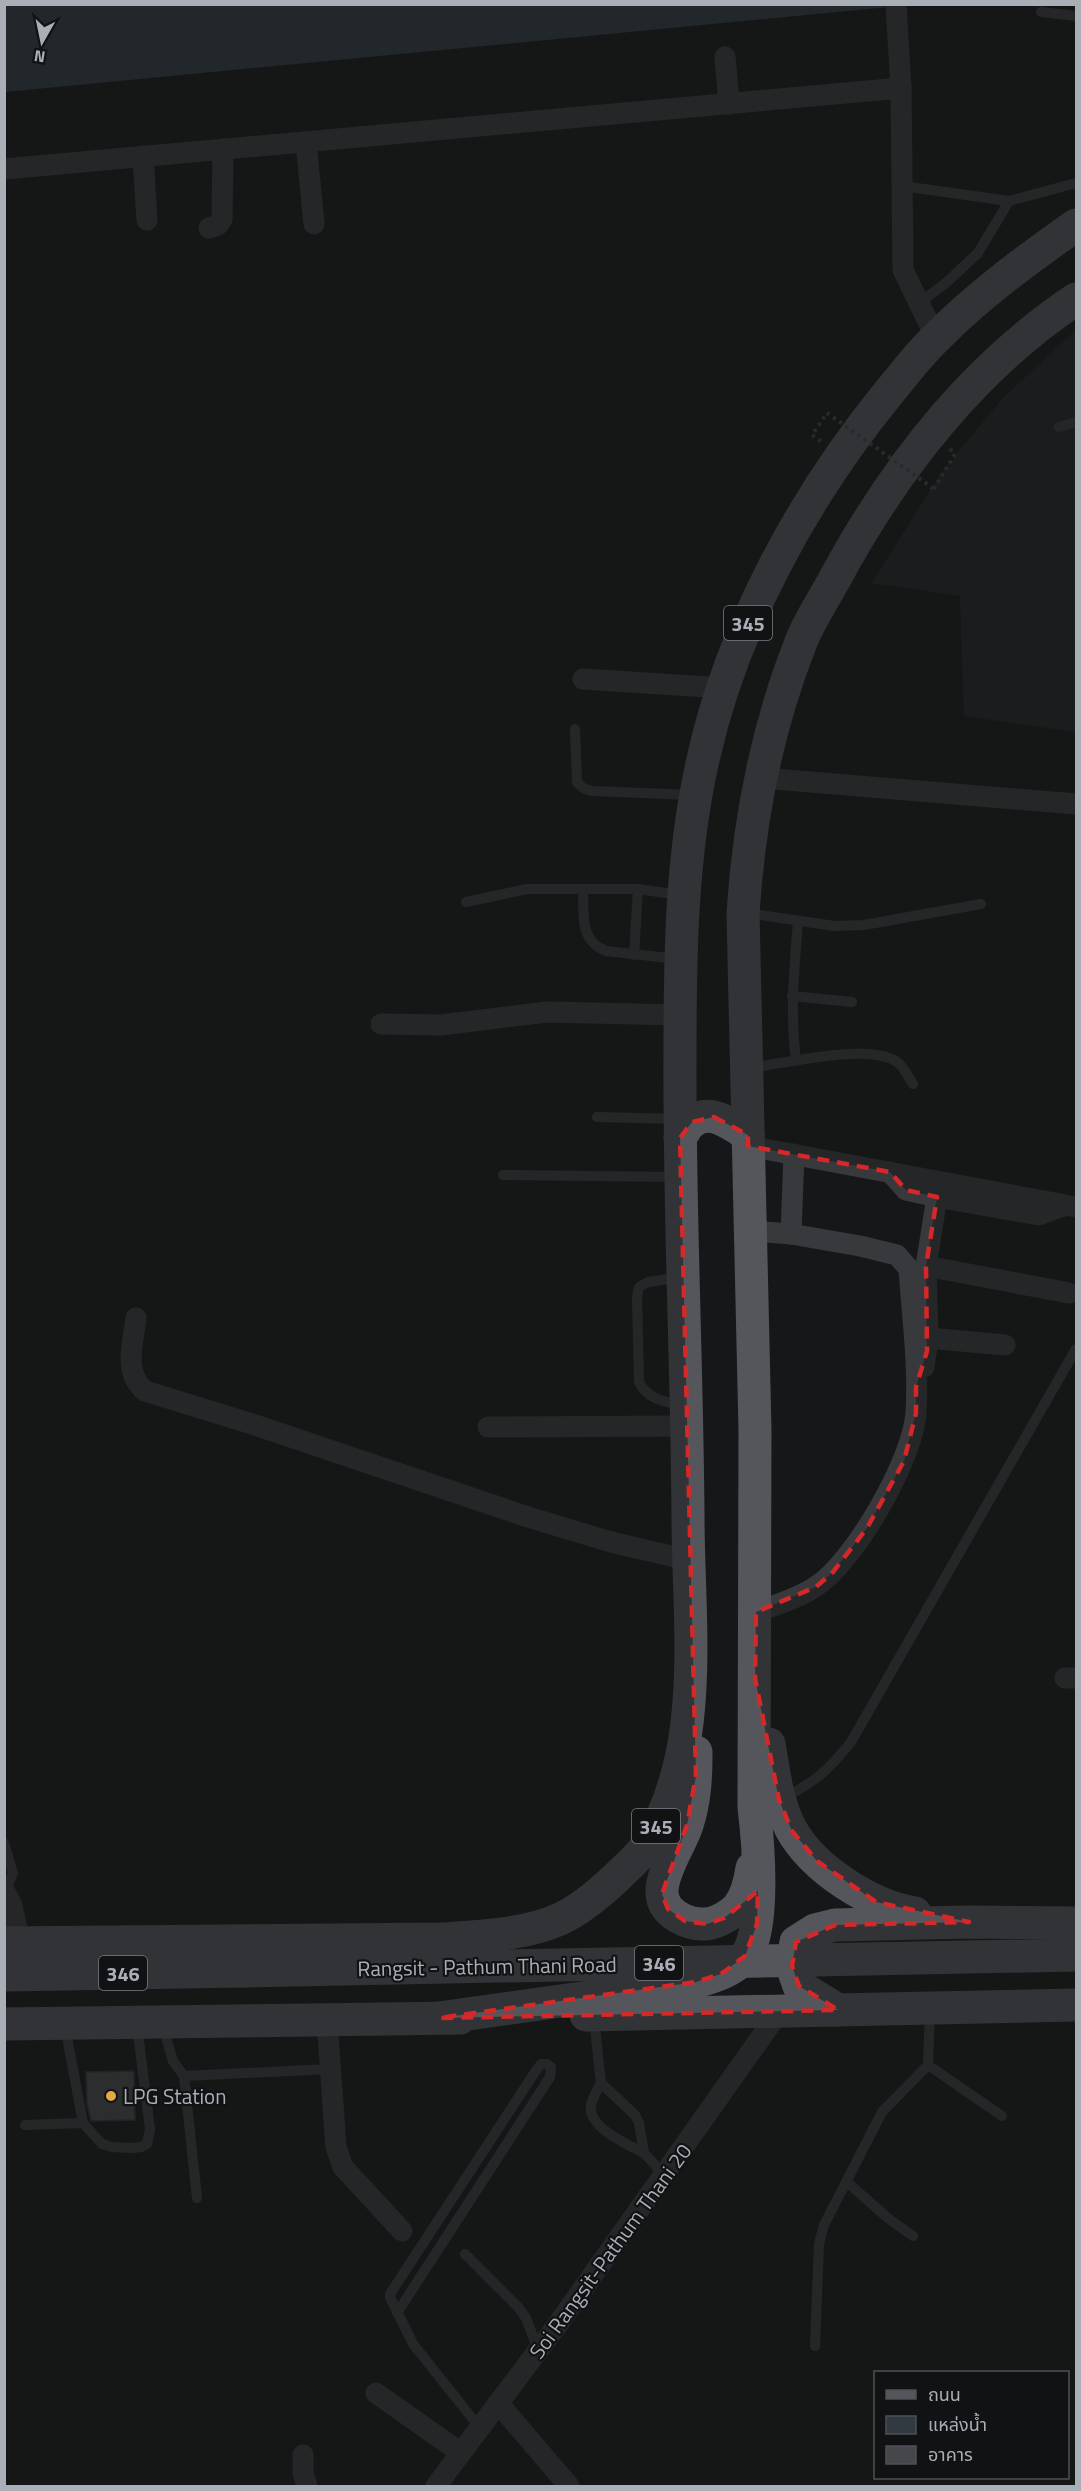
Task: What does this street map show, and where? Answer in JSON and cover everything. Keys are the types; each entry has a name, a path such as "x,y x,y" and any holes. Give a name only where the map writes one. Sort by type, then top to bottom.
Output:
{"main road":[{"name":"345","path":"12,1943 442,1939 506,1934 561,1919 606,1888 643,1851 668,1805 685,1741 692,1629 688,1560 680,1015 684,895 696,795 703,759 740,639 800,518 867,419 936,338 1018,267 1077,225"},
{"name":"345","path":"439,2018 696,1982 721,1974 746,1956 757,1924 758,1843 766,1804 755,1678 751,1231 743,913 747,863 767,745 801,641 858,535 928,435 987,369 1055,313 1077,298"},
{"path":"680,1129 703,1117 714,1117 727,1120 748,1141"},
{"path":"692,1629 696,1776 687,1825 664,1880 662,1894 668,1909 685,1921 707,1924 724,1918 739,1906 750,1885 766,1804"},
{"path":"766,1804 817,1861 876,1902 904,1911 969,1922"},
{"path":"838,2010 799,1986 792,1966 796,1942 815,1930 835,1925 969,1922 1077,1923"},
{"name":"Rangsit - Pathum Thani Road","path":"4,1975 1077,1954"},
{"path":"4,2024 1077,2005"}],"street":[{"path":"896,12 902,88 903,270 936,338"},
{"path":"725,57 729,104"},
{"path":"4,169 902,88"},
{"path":"306,142 314,224"},
{"path":"209,228 218,225 222,219 224,149"},
{"path":"143,156 147,220"},
{"path":"583,679 724,688"},
{"path":"761,778 1077,804"},
{"path":"381,1024 441,1025 547,1012 680,1015"},
{"path":"748,1141 794,1154 1071,1206"},
{"path":"791,1234 794,1154"},
{"path":"890,1172 906,1191 937,1197 1039,1215 1071,1206"},
{"path":"916,1387 924,1366 928,1338 926,1266 937,1197"},
{"path":"751,1231 791,1234 860,1246 897,1255 904,1261 909,1269 916,1387 916,1413 904,1461 867,1528 833,1572 816,1587 756,1612"},
{"path":"926,1266 1069,1293"},
{"path":"136,1318 131,1371 136,1384 145,1391 249,1423 538,1520 611,1542 688,1560"},
{"path":"928,1338 1005,1345"},
{"path":"488,1427 686,1416"},
{"path":"5,1890 12,1906 12,1943"},
{"name":"Soi Rangsit-Pathum Thani 20","path":"436,2487 665,2176 779,2012"},
{"path":"327,2020 336,2147 343,2167 402,2230"},
{"path":"376,2393 461,2453"},
{"path":"498,2403 569,2487"},
{"path":"303,2455 303,2474 307,2487"}],"lane":[{"path":"1041,12 1077,16"},
{"path":"902,186 1009,201 1077,183"},
{"path":"918,303 948,282 978,253 1009,201"},
{"path":"1059,427 1077,422"},
{"path":"575,729 577,782 583,788 592,791 696,795"},
{"path":"466,902 527,889 638,889 684,895"},
{"path":"583,889 585,926 589,941 595,947 606,951 682,960"},
{"path":"634,955 638,889"},
{"path":"743,913 834,926 864,925 981,904"},
{"path":"796,1061 792,1030 792,996 798,922"},
{"path":"792,996 852,1002"},
{"path":"747,1069 840,1055 891,1059 899,1063 913,1084"},
{"path":"597,1117 680,1129"},
{"path":"503,1175 681,1177"},
{"path":"683,1277 648,1282 639,1287 637,1326 639,1382 643,1391 653,1399 686,1416"},
{"path":"766,1804 814,1781 832,1765 851,1742 1077,1349"},
{"path":"4,1844 13,1873 5,1890"},
{"path":"815,2346 819,2244 824,2225 882,2112 928,2065 930,2008"},
{"path":"594,2015 601,2083 590,2107 592,2115 599,2126 616,2139 644,2153 665,2176"},
{"path":"149,2022 184,2076 198,2198"},
{"path":"64,2024 83,2123 102,2144 132,2148 147,2144 150,2129 149,2022"},
{"path":"398,2313 464,2214 550,2077 551,2067 547,2064 541,2064 537,2069 391,2291 390,2297 413,2344 480,2428"},
{"path":"928,2065 1002,2116"},
{"path":"184,2076 330,2069"},
{"path":"601,2083 635,2115 639,2124 644,2153"},
{"path":"25,2125 83,2123"},
{"path":"847,2182 913,2236"},
{"path":"447,2204 464,2214"},
{"path":"426,2238 442,2247"},
{"path":"465,2254 518,2307 526,2318 538,2351"}],"path":[{"path":"827,413 934,489"}],"highlighted area":[{"path":"714,1117 748,1135 748,1146 890,1172 906,1190 937,1197 926,1266 927,1351 916,1387 916,1413 904,1461 867,1528 833,1572 816,1587 756,1612 755,1678 779,1800 792,1831 817,1861 876,1902 969,1922 835,1925 796,1942 792,1966 799,1986 838,2010 439,2018 696,1982 721,1974 745,1956 757,1924 758,1891 724,1918 707,1924 685,1921 668,1909 662,1894 687,1825 696,1776 680,1138 692,1122"}],"shaded area":[{"path":"1076,330 1076,732 964,716 960,596 872,583 941,473 1003,398"}],"water":[{"path":"5,5 910,5 5,92"}],"building":[{"name":"LPG Station","path":"134,2071 135,2120 91,2121 87,2104 86,2072"}],"place":[{"name":"LPG Station","path":"111,2096"}]}
